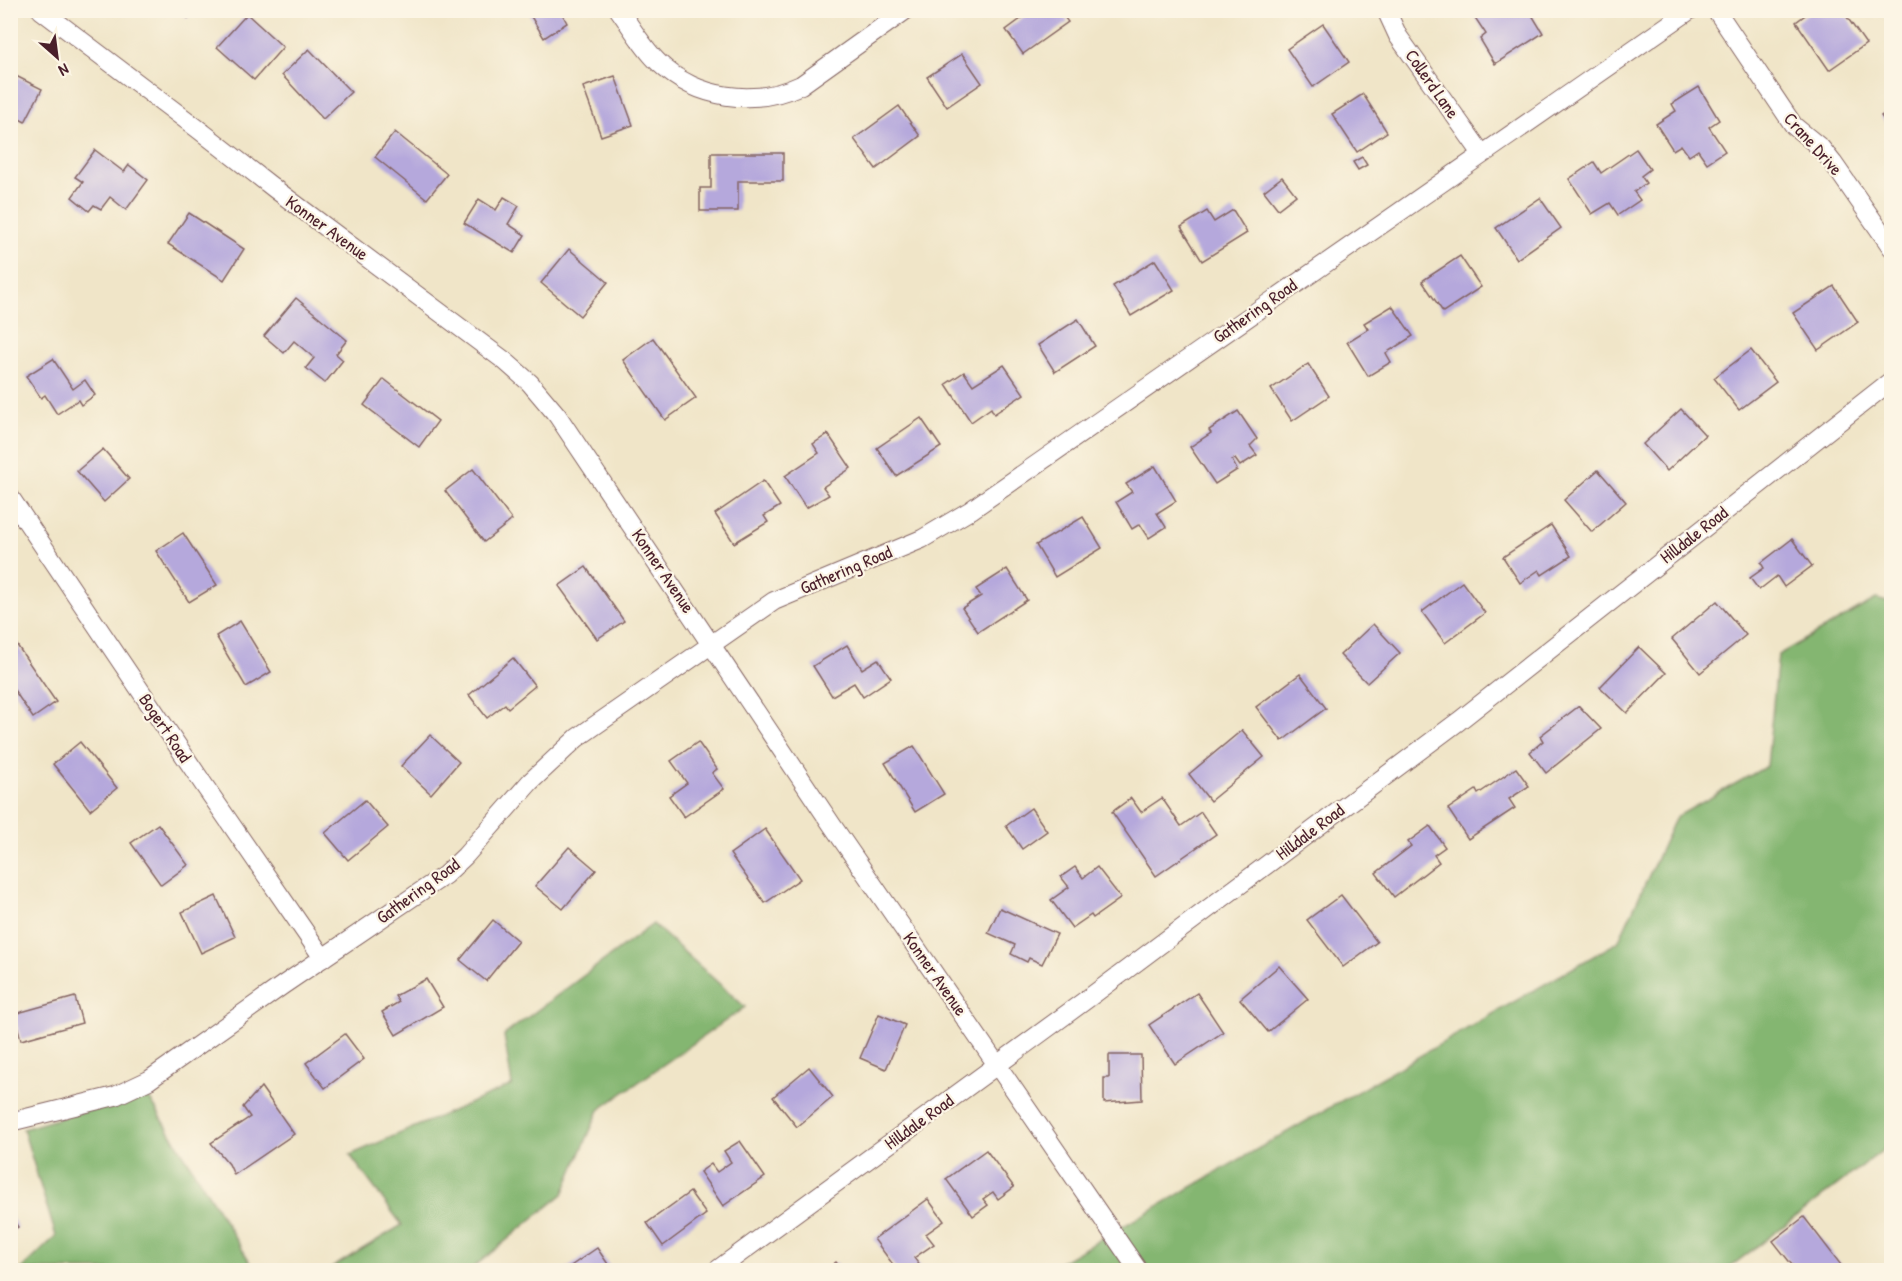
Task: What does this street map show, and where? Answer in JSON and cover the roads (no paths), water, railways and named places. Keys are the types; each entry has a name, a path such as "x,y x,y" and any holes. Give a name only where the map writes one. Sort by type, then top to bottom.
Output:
{"street":[{"name":"Konner Avenue","path":"41,10 274,189 495,354 530,383 556,415 713,645 832,825 1138,1270"},
{"path":"620,10 643,45 659,63 676,76 706,92 734,97 762,98 789,91 801,85 906,10"},
{"name":"Collerd Lane","path":"1386,10 1398,36 1482,154"},
{"name":"Gathering Road","path":"10,1122 115,1096 149,1080 445,875 465,856 530,782 577,738 774,601 922,539 971,510 1690,10"},
{"name":"Crane Drive","path":"1716,10 1794,126 1821,148 1892,248"},
{"name":"Hilldale Road","path":"717,1270 998,1065 1459,721 1892,380"},
{"name":"Bogert Road","path":"10,496 206,789 323,958"}]}
